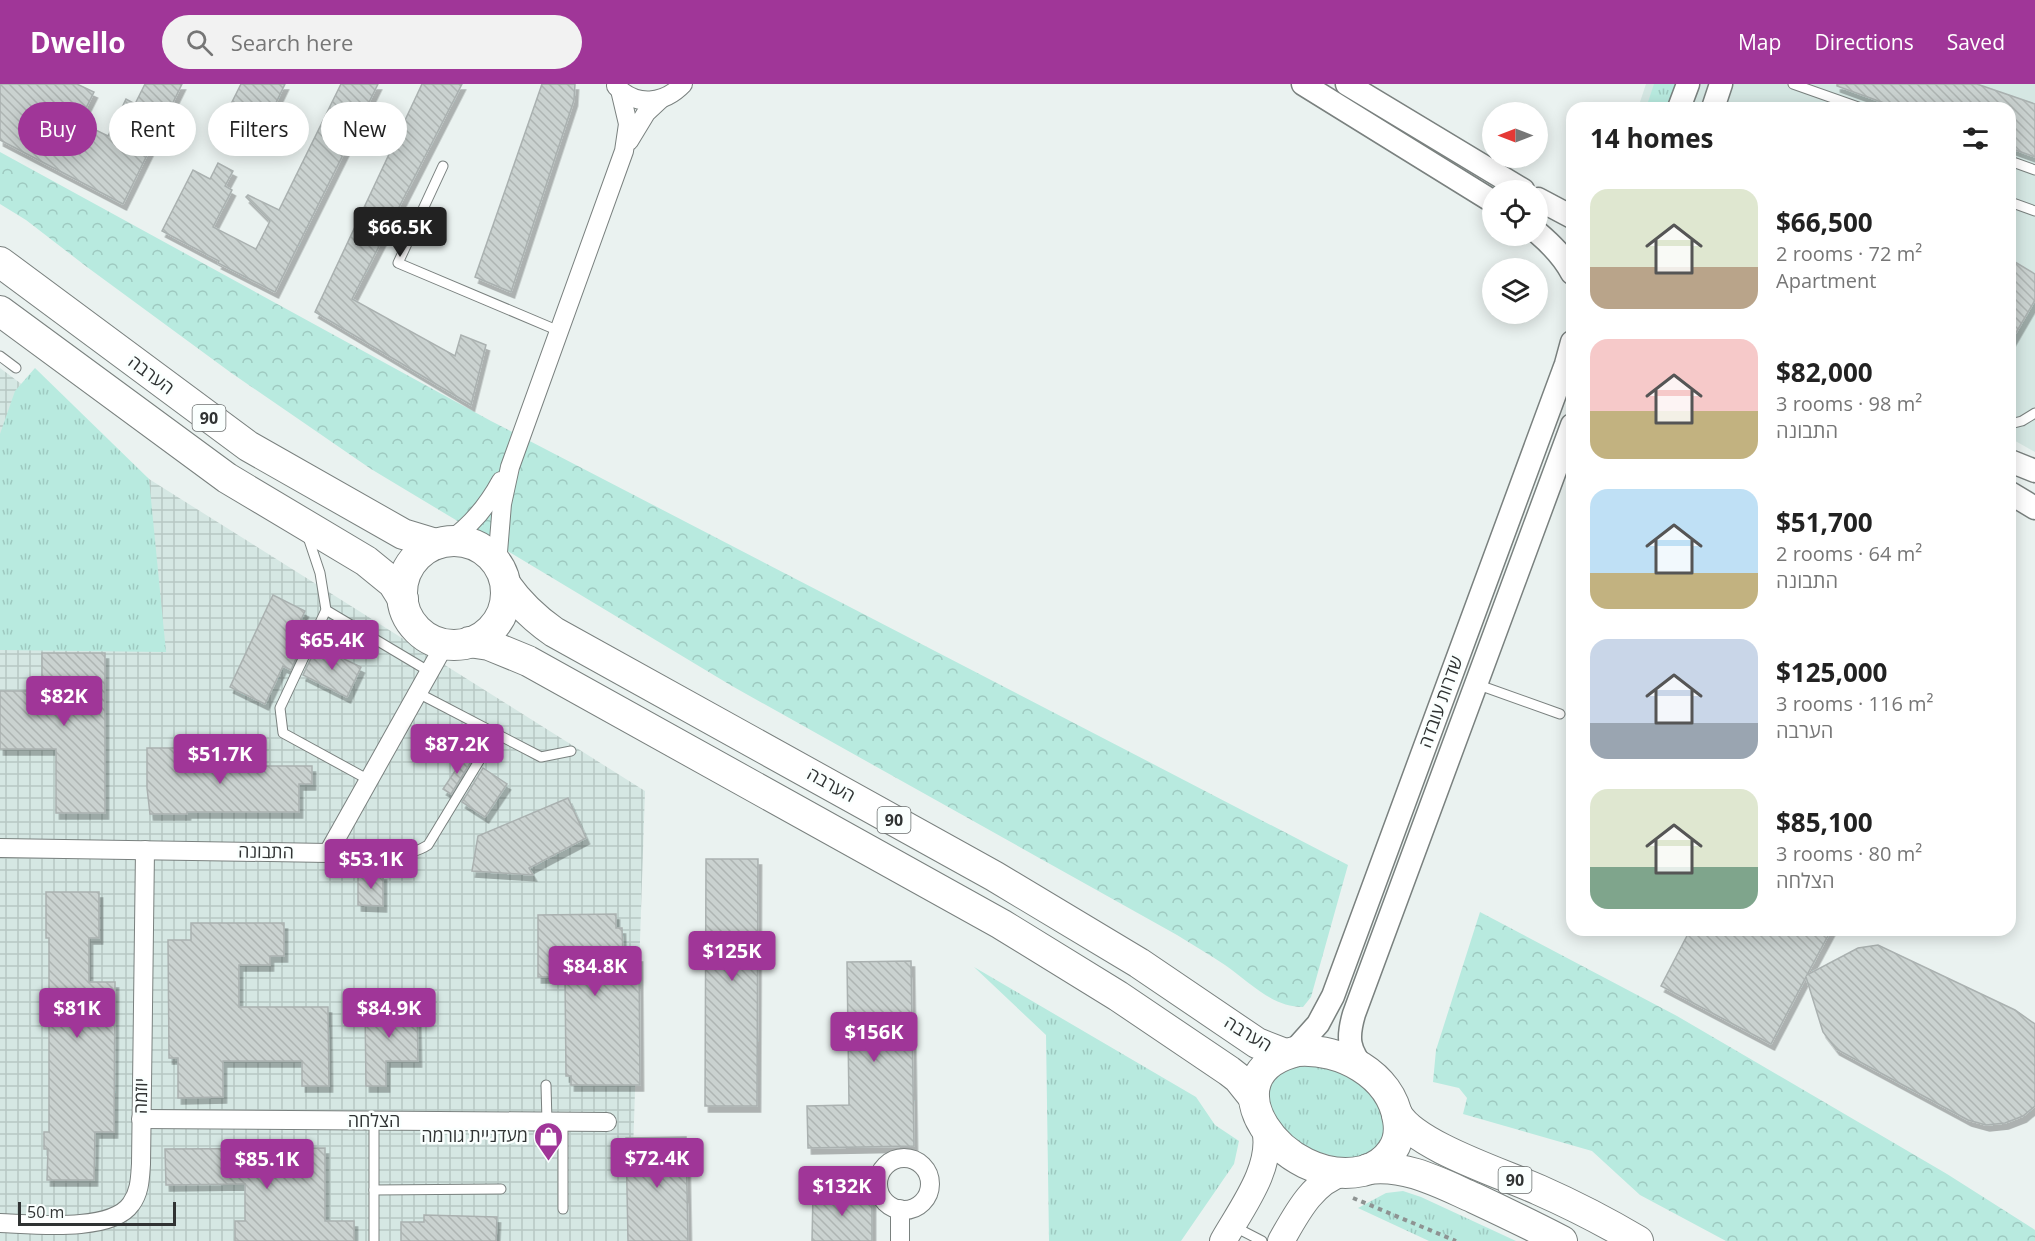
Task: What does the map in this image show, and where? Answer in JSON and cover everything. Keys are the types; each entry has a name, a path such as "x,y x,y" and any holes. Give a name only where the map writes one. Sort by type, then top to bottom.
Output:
{"highway":[{"name":"הערבה","path":"0,262 249,446 403,534 443,543"},
{"name":"90","path":"0,310 226,478 366,561 383,574 403,599"},
{"path":"460,541 477,546 491,555 501,575 505,602 499,618 489,632 457,643 424,635 412,623 404,608 402,590 406,573 415,559 428,548 460,541"},
{"name":"הערבה","path":"501,575 519,603 533,618 554,632 1020,891 1139,963 1257,1043 1289,1053"},
{"name":"90","path":"457,643 489,645 528,661 1001,924 1148,1015 1229,1071 1254,1098 1265,1129 1276,1143 1301,1161 1315,1168 1356,1171 1396,1169 1425,1177 1562,1241"},
{"name":"90","path":"1289,1053 1325,1052 1353,1062 1366,1071 1386,1091 1397,1114 1408,1128 1428,1142 1538,1189 1638,1241"},
{"path":"1254,1098 1255,1086 1266,1066 1289,1053"},
{"path":"1356,1171 1388,1157 1398,1137 1397,1114"}],"main road":[{"path":"1228,1233 1263,1168 1267,1150 1265,1129"},
{"path":"1281,1241 1298,1212 1317,1188 1329,1179 1356,1171"}],"street":[{"path":"617,87 635,99 652,101 676,91 683,84"},
{"path":"1303,84 1482,195"},
{"path":"1347,84 1506,180"},
{"path":"1681,102 1688,84"},
{"path":"1715,102 1721,84"},
{"path":"617,87 628,124 624,151"},
{"path":"501,575 502,504 510,467 624,151 639,122 661,99"},
{"path":"1548,204 1566,214"},
{"path":"1548,241 1566,260"},
{"name":"שדרות עובדה","path":"1289,1053 1318,1024 1333,996 1566,361"},
{"name":"שדרות עובדה","path":"1366,1071 1350,1045 1352,1021 1566,440"},
{"path":"2016,463 2035,471"},
{"path":"443,543 461,533 479,515 510,467"},
{"path":"2016,497 2035,508"},
{"path":"328,853 430,672 457,643"},
{"name":"התבונה","path":"0,848 328,853"},
{"name":"יוזמה","path":"0,1223 86,1224 101,1222 123,1212 130,1205 139,1187 145,850"},
{"name":"הצלחה","path":"141,1119 607,1122"},
{"path":"900,1209 900,1241"}],"lane":[{"path":"1793,84 1843,102"},
{"path":"2016,163 2035,170"},
{"path":"443,166 398,263 559,331"},
{"path":"2016,204 2035,211"},
{"path":"0,356 16,368"},
{"path":"2016,422 2035,413"},
{"path":"303,523 320,573 326,610 280,708 283,733 369,780"},
{"path":"326,610 430,672"},
{"path":"1476,684 1560,714"},
{"path":"418,693 541,757 571,751"},
{"path":"328,853 406,854 419,851 428,845 495,734"},
{"path":"546,1085 555,1122 563,1209"},
{"path":"374,1121 374,1241"},
{"path":"374,1190 501,1189"},
{"path":"1228,1233 1262,1241"}],"path":[{"path":"1317,1188 1358,1199 1454,1241"}],"shaded area":[{"path":"1646,84 2035,84 2035,452 2016,441 2016,102 1640,102"},
{"path":"0,368 149,479 645,791 630,1241 0,1241"}],"green space":[{"path":"1654,84 1678,84 1672,102 1648,102"},
{"path":"0,152 491,421 1348,865 1311,997 1303,1007 1291,1006 1271,998 1225,965 1177,935 732,686 371,469 230,372 26,220 0,204"},
{"path":"35,368 149,479 166,652 0,650 0,434 15,391"},
{"path":"1480,912 1677,1016 1947,1174 2035,1230 2035,1241 1726,1241 1640,1195 1592,1151 1463,1114 1467,1098 1459,1088 1433,1082 1436,1050"},
{"path":"974,967 1196,1097 1215,1125 1239,1141 1234,1164 1181,1241 1049,1241 1046,1035"},
{"path":"1311,1064 1335,1070 1352,1078 1378,1103 1385,1127 1383,1138 1365,1155 1348,1159 1314,1152 1299,1144 1282,1127 1276,1117 1271,1106 1270,1085 1276,1076 1284,1071 1292,1067"},
{"path":"1403,1191 1516,1241 1429,1241 1358,1208 1386,1193"}],"building":[{"path":"0,84 77,84 94,92 89,102 18,102 18,149 0,140"},
{"path":"145,84 182,84 173,102 136,102"},
{"path":"241,84 285,84 276,102 232,102"},
{"path":"341,84 378,84 369,102 332,102"},
{"path":"422,84 462,84 352,299 455,356 461,335 486,345 471,405 315,312 388,156 407,156 407,116"},
{"path":"542,84 575,84 574,100 511,292 475,277"},
{"path":"1837,84 1977,84 2035,104 2035,157 2016,150 2016,102 1881,102 1837,86"},
{"path":"321,125 321,156 342,156 275,292 162,231 193,170 210,179 218,163 233,171 225,186 232,190 213,227 256,249 270,221 246,197 248,195 279,210 306,156 309,156 309,149"},
{"path":"97,131 108,136 109,134 109,156 147,156 123,204 31,156 97,156"},
{"path":"2016,263 2035,274 2035,300 2016,333"},
{"path":"273,595 305,611 294,635 304,640 291,670 283,666 265,704 230,687"},
{"path":"317,646 361,667 347,697 303,675"},
{"path":"42,653 105,653 105,813 56,813 56,749 0,749 0,691 42,691"},
{"path":"147,748 187,748 187,759 225,759 225,766 312,766 312,784 299,784 299,812 150,814 147,788"},
{"path":"465,756 472,760 451,794 443,789"},
{"path":"483,768 507,784 485,817 462,802"},
{"path":"568,798 586,838 529,868 533,875 472,871 478,836"},
{"path":"706,859 758,859 757,1106 705,1106"},
{"path":"358,874 383,874 383,906 358,905"},
{"path":"46,892 99,892 99,938 89,938 89,982 115,982 114,1132 95,1132 94,1180 47,1180 48,1149 44,1149 44,1132 49,1132 49,938 46,938"},
{"path":"616,914 616,928 622,928 623,956 639,956 640,1085 571,1085 571,1076 566,1076 565,977 538,977 538,915"},
{"path":"191,923 284,923 284,956 270,956 270,965 239,965 239,1007 328,1007 329,1086 302,1086 302,1061 223,1061 223,1097 178,1098 178,1058 169,1058 168,940 191,940"},
{"path":"1687,936 1828,936 1807,975 1858,948 1878,945 2015,1010 2035,1024 2035,1106 2023,1116 2005,1123 1986,1125 1968,1120 1836,1049 1823,1032 1806,977 1771,1044 1661,986"},
{"path":"911,961 914,1146 808,1148 807,1106 849,1105 847,962"},
{"path":"417,1004 418,1061 386,1061 386,1086 366,1086 365,1005"},
{"path":"686,1137 688,1241 628,1241 626,1138"},
{"path":"325,1148 325,1221 354,1221 354,1241 235,1241 235,1221 245,1221 245,1184 166,1185 165,1149"},
{"path":"813,1192 872,1193 872,1241 812,1241"},
{"path":"424,1215 497,1217 496,1241 401,1241 401,1222 424,1222"}],"place":[{"name":"מעדניית גורמה","path":"549,1162"}]}
